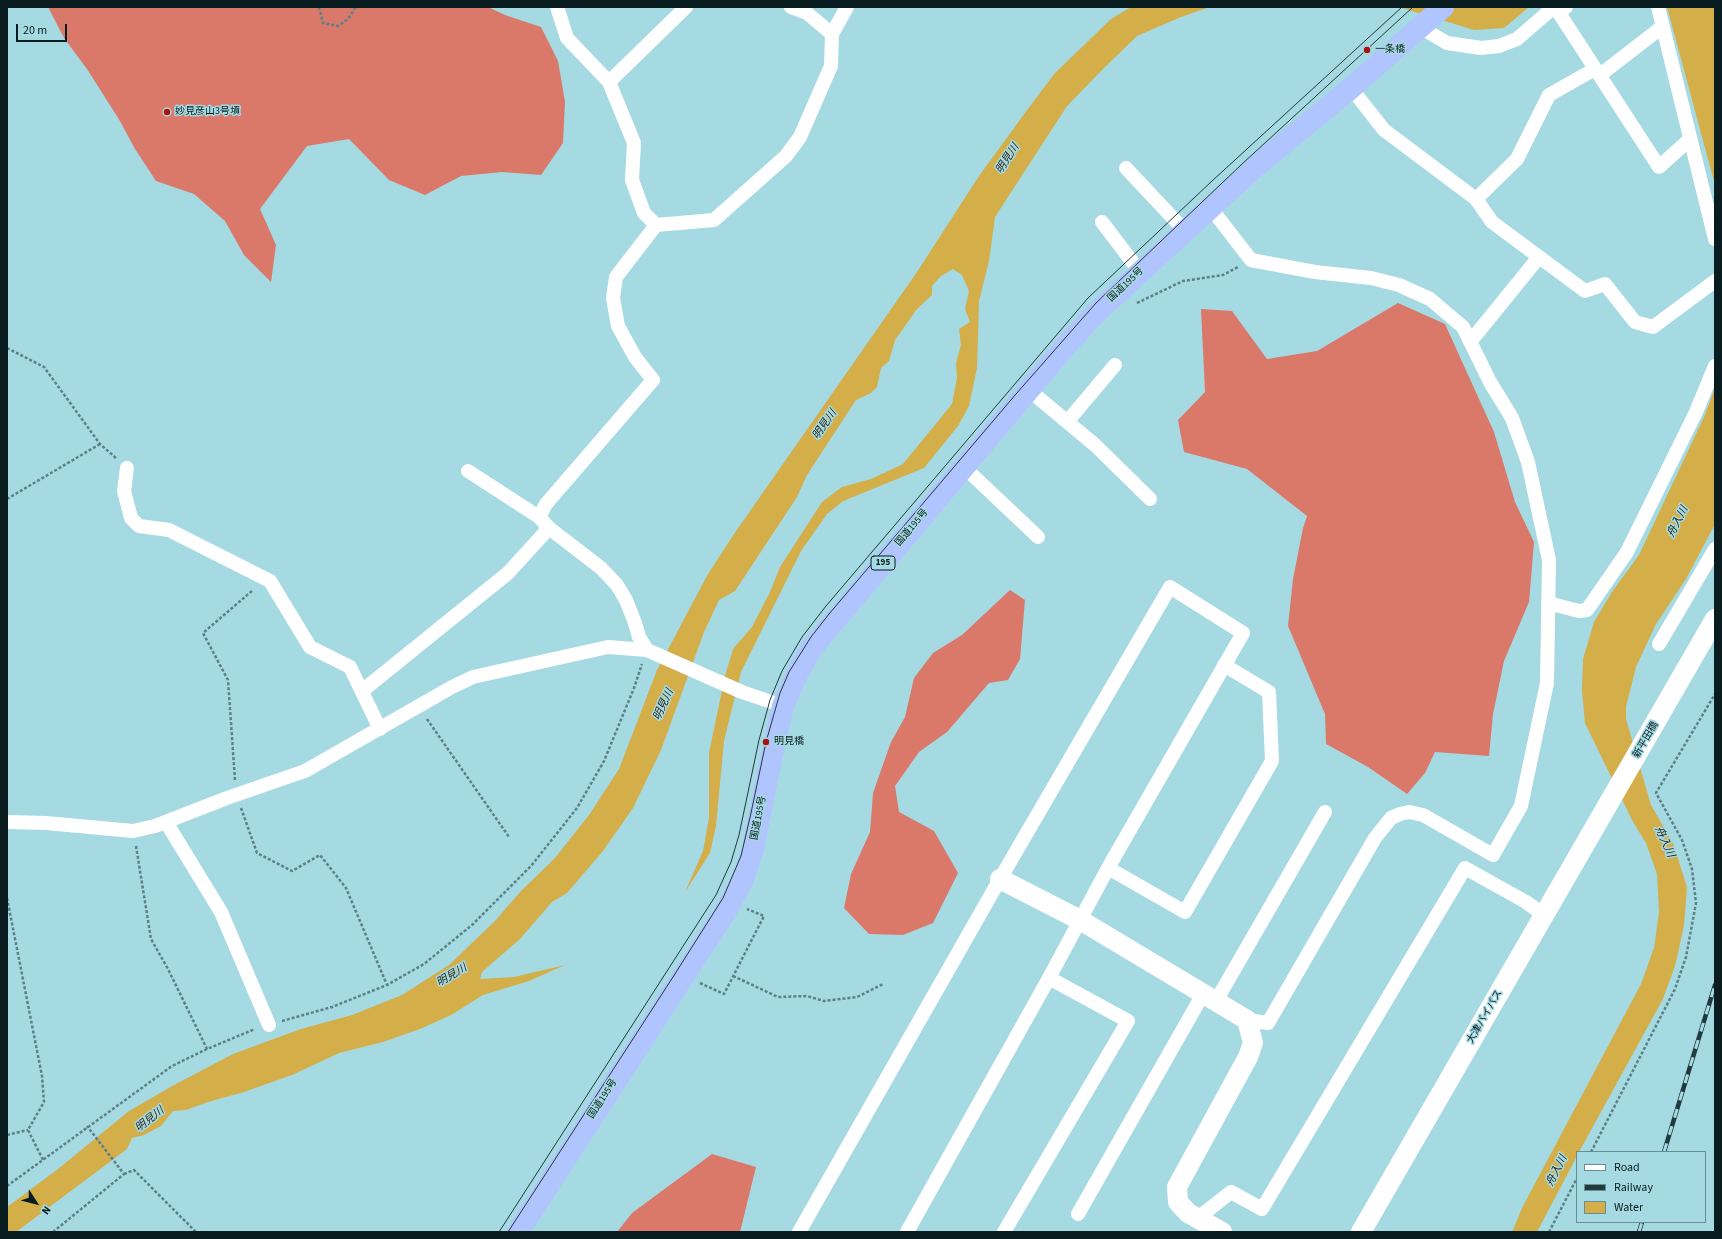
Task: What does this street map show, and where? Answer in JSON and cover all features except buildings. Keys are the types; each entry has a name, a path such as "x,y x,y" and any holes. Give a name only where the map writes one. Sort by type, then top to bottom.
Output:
{"highway":[{"name":"国道195号","path":"518,1232 731,902 743,879 753,849 783,706 798,672 811,649 1029,390 1098,311 1255,167 1351,88 1431,18"}],"main road":[{"name":"新平田橋","path":"1610,802 1715,619"},
{"name":"大津バイパス","path":"1361,1232 1610,802"},
{"path":"1000,879 1080,920 1247,1020 1253,1042 1248,1057 1177,1187 1178,1202 1188,1213 1222,1232"}],"street":[{"path":"557,7 567,38 609,82 634,143 632,180 644,213 656,224 714,220 786,156 800,137 831,66 832,34 847,7"},
{"path":"609,82 686,7"},
{"path":"791,7 807,13 832,34"},
{"path":"1431,18 1447,43 1481,48 1499,46 1517,39 1554,7"},
{"path":"1566,7 1559,13 1659,167 1690,139"},
{"path":"1658,7 1715,239"},
{"path":"1476,199 1517,159 1549,95 1597,72 1662,27"},
{"path":"1351,88 1384,130 1476,199 1492,222 1585,291 1605,284 1635,322 1653,327 1715,280"},
{"path":"1126,168 1184,231"},
{"path":"1210,207 1251,260 1315,272 1371,278 1399,285 1430,300 1463,327 1512,418 1528,462 1549,560 1547,683 1522,806 1493,855 1423,815 1408,812 1391,818 1375,838 1268,1023 1247,1020"},
{"path":"1102,222 1140,272"},
{"path":"539,517 546,504 653,380 635,357 618,326 613,298 616,277 656,224"},
{"path":"1470,342 1539,257"},
{"path":"1067,422 1115,365"},
{"path":"1548,603 1579,611 1587,610 1627,552 1710,397 1715,366"},
{"path":"1029,390 1095,445 1150,499"},
{"path":"964,467 1038,537"},
{"path":"127,468 124,491 131,518 139,526 169,530 270,581 310,647 350,667 380,729"},
{"path":"468,472 539,517 549,528 601,568 617,585 626,600 639,637 652,653"},
{"path":"362,691 508,573 549,528"},
{"path":"1659,644 1715,548"},
{"path":"799,1232 1000,879 1170,587 1243,633 1108,868 1049,978 907,1232"},
{"path":"7,822 46,823 133,831 166,822 227,798 305,771 452,687 473,677 608,647 652,653 742,692 783,706"},
{"path":"1108,868 1185,912 1272,761 1269,692 1224,665"},
{"path":"1078,1214 1209,997 1325,812"},
{"path":"166,822 221,912 269,1025"},
{"path":"1198,1218 1231,1192 1262,1209 1465,868 1526,902 1544,915"},
{"path":"1004,1232 1128,1021 1049,978"}],"path":[{"path":"319,7 324,23 338,26 348,19 356,7"},
{"path":"1130,306 1183,281 1223,275 1251,260"},
{"path":"7,348 44,367 100,444 127,468"},
{"path":"7,499 100,444"},
{"path":"7,1186 87,1126 172,1066 247,1031 339,1004 387,985 424,964 472,925 531,866 577,808 604,761 634,688 652,653"},
{"path":"1592,1151 1675,989 1686,957 1696,903 1692,869 1682,840 1656,793 1715,694"},
{"path":"413,709 427,720 509,837"},
{"path":"133,831 151,939 168,969 207,1049"},
{"path":"7,898 42,1076 44,1102 28,1130 7,1135"},
{"path":"683,976 724,994 764,916 731,902"},
{"path":"733,976 778,998 807,996 824,1001 857,996 883,984"},
{"path":"87,1126 124,1174"},
{"path":"28,1130 43,1160"},
{"path":"53,1232 124,1174 134,1170 196,1232"},
{"path":"1549,1232 1576,1180"}],"shaded area":[{"path":"48,7 488,7 505,15 541,27 558,61 565,102 563,143 541,175 502,172 461,176 425,195 389,180 349,139 307,146 260,209 276,245 271,282 244,255 225,221 194,194 156,181 87,69 64,38"},
{"path":"1398,303 1445,324 1494,432 1515,502 1534,542 1529,602 1504,661 1493,714 1489,756 1435,752 1425,773 1407,794 1368,767 1326,744 1325,714 1288,626 1293,579 1303,528 1307,516 1247,469 1184,452 1178,420 1205,392 1201,309 1232,311 1267,359 1317,351"},
{"path":"1010,590 1025,600 1020,659 1008,680 989,683 947,732 919,752 895,786 899,812 934,831 958,873 933,923 903,935 869,934 844,908 851,874 870,832 873,793 891,742 905,717 914,678 933,653 962,635"},
{"path":"712,1154 756,1167 740,1232 617,1232 632,1213"}],"water":[{"name":"明見川","path":"1131,7 1210,7 1181,17 1137,36 1104,68 1067,106 995,217 989,261 979,301 977,368 969,406 958,426 924,468 843,501 827,514 801,551 741,672 724,741 716,826 710,853 685,892 703,851 709,818 709,753 725,676 733,649 752,627 770,592 780,567 822,502 842,487 871,479 903,464 952,404 957,378 956,363 961,345 959,329 970,322 965,309 969,291 962,275 953,269 941,276 932,286 932,295 917,309 895,340 889,361 881,368 877,387 871,393 856,400 807,475 797,497 735,591 719,600 704,632 661,750 633,808 603,851 567,893 552,902 520,939 482,972 480,979 514,977 565,965 529,981 483,995 451,1015 420,1029 383,1042 339,1053 292,1075 244,1092 186,1110 173,1111 161,1126 144,1135 132,1138 127,1149 16,1232 7,1232 7,1207 58,1169 129,1111 233,1054 301,1029 352,1015 402,995 449,965 495,921 521,891 555,858 589,815 619,769 657,670 708,574 734,534 917,272 979,176 1030,106 1055,73 1111,19"},
{"path":"1399,7 1529,7 1504,28 1474,30"},
{"path":"1667,7 1715,7 1715,185"},
{"name":"舟入川","path":"1715,388 1715,524 1686,579 1656,624 1636,667 1626,707 1626,719 1651,805 1673,843 1687,887 1684,926 1675,966 1663,999 1580,1151 1576,1151 1576,1158 1537,1232 1512,1232 1522,1208 1641,984 1654,948 1659,912 1657,874 1646,843 1633,822 1585,723 1582,691 1583,659 1594,622 1612,592 1639,555 1704,417"}],"tram line":[{"path":"499,1232 716,895 731,862 739,835 759,740 770,700 782,671 802,637 826,606 1088,298 1212,181 1402,7"},
{"path":"508,1232 723,898 741,856 766,742 780,693 789,672 811,637 1016,394 1096,303 1242,164 1413,7"}],"railway":[{"path":"1664,1151 1715,985"},
{"path":"1639,1232 1642,1223"}],"place":[{"name":"一条橋","path":"1367,50"},
{"name":"妙見彦山3号墳","path":"167,112"},
{"name":"明見橋","path":"766,742"}]}
